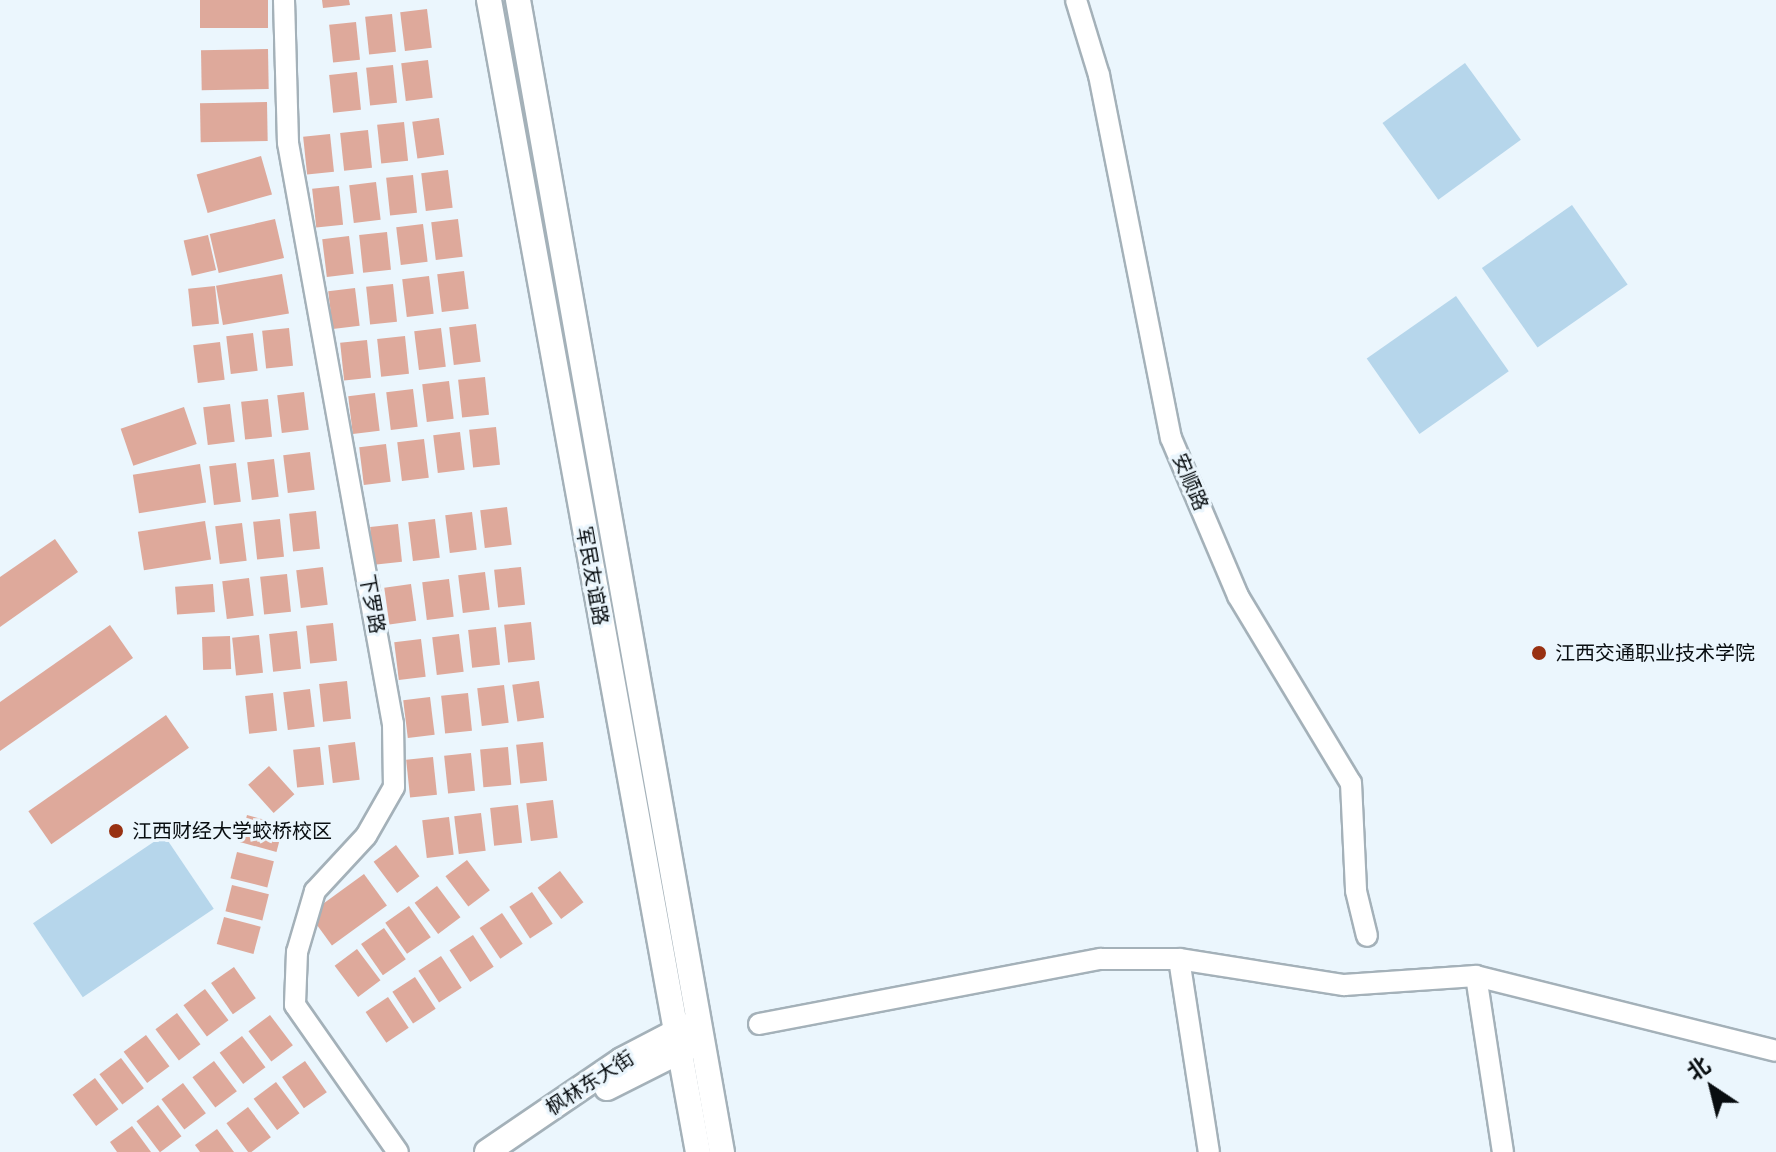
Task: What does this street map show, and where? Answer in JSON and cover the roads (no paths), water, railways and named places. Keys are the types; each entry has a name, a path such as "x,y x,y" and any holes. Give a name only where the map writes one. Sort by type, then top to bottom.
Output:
{"street":[{"name":"下罗路","path":"284,0 288,143 394,742 394,787 366,836 315,891 297,952 295,1005 398,1152"},
{"name":"军民友谊路","path":"489,0 688,1037 722,1152"},
{"name":"军民友谊路","path":"518,0 688,1037 698,1152"},
{"name":"安顺路","path":"1076,0 1099,75 1171,438 1238,596 1351,783 1356,891 1367,936"},
{"path":"759,1024 1101,959 1179,959 1344,985 1476,976 1776,1051"},
{"path":"1179,959 1209,1152"},
{"path":"1476,976 1503,1152"},
{"name":"枫林东大街","path":"487,1152 622,1060 688,1037"},
{"name":"枫林东大街","path":"512,1152 688,1037"}],"place":[{"name":"江西交通职业技术学院","path":"1539,653"},
{"name":"江西财经大学蛟桥校区","path":"116,831"}]}
